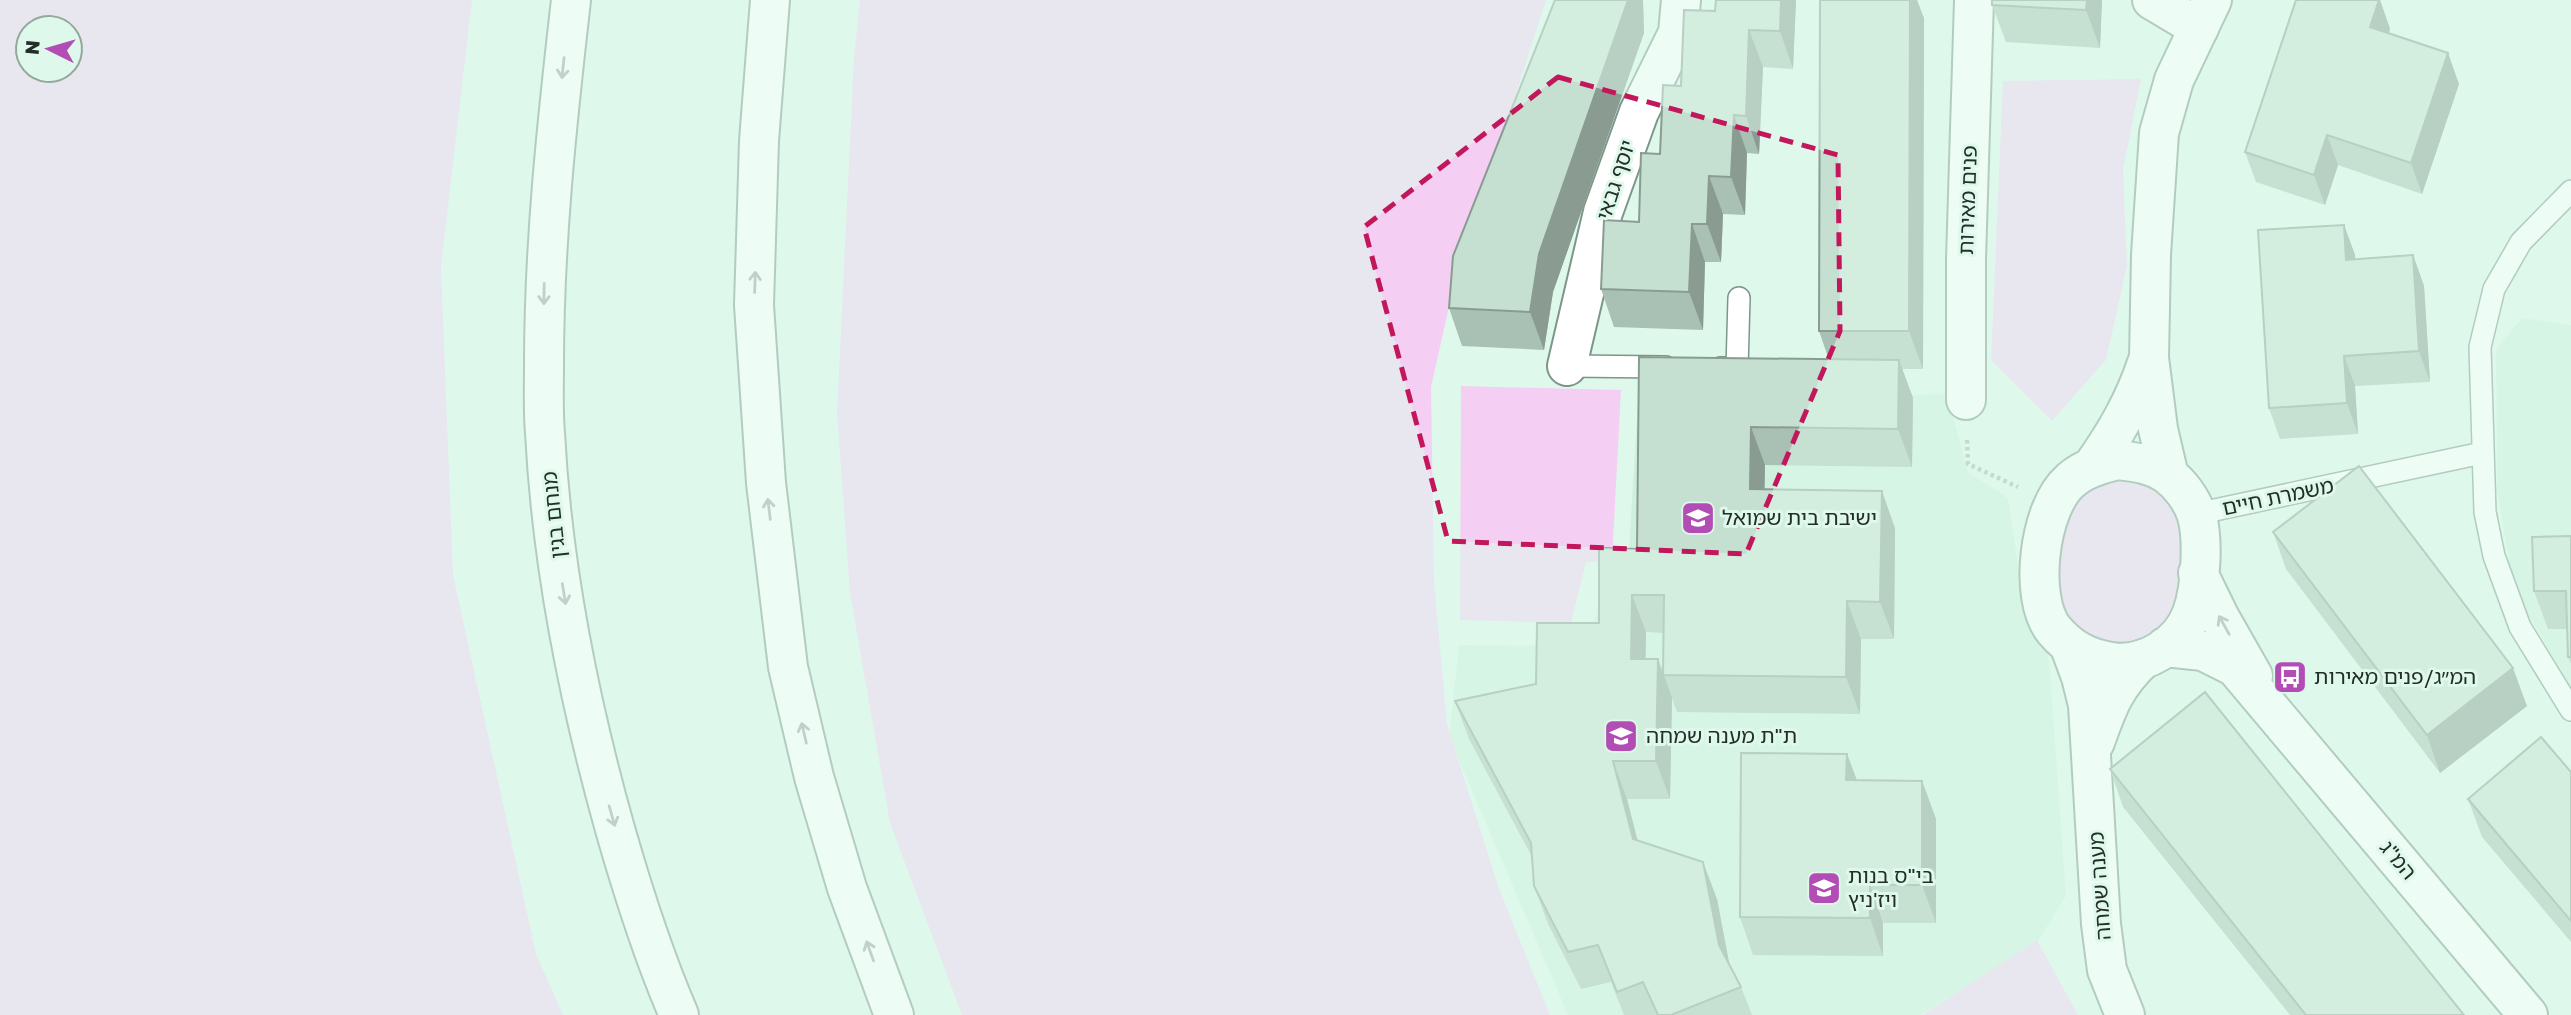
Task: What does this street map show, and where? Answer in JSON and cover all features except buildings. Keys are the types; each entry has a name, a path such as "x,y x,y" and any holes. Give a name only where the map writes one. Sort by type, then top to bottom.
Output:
{"main road":[{"name":"מנחם בגין","path":"571,0 552,165 544,291 545,433 557,552 575,664 601,780 629,878 679,1015"},
{"path":"770,0 759,141 754,305 769,509 788,667 814,777 847,888 894,1015"},
{"name":"יוסף גבאי","path":"1567,366 1604,212 1639,112 1678,33 1681,0"},
{"name":"פנים מאירות","path":"1966,400 1966,259 1973,0"},
{"path":"2152,0 2205,14 2174,80 2159,133 2152,227 2149,358 2156,416 2169,476"},
{"path":"2092,467 2118,430 2137,394 2149,358"},
{"path":"2118,460 2145,463 2169,476 2187,495 2196,514 2200,541 2192,614 2177,637 2154,653 2122,664 2094,660 2070,648 2052,628 2041,602 2040,575 2045,529 2053,503 2069,481 2092,467 2118,460"},
{"name":"המ\"ג","path":"2198,573 2269,705"},
{"name":"מענה שמחה","path":"2070,648 2088,705 2102,935 2107,970 2124,1015"},
{"name":"המ\"ג","path":"2154,653 2203,650 2235,667 2528,1015"},
{"name":"מענה שמחה","path":"2091,754 2111,696 2125,675 2154,653"}],"lane":[{"path":"2571,191 2521,242 2494,289 2480,347 2484,512 2494,556 2521,627 2571,710"},
{"path":"1567,366 1737,368 1739,298"},
{"name":"משמרת חיים","path":"2196,514 2483,453"}],"path":[{"path":"1966,400 1968,464 2053,503"}],"highlighted area":[{"path":"1558,77 1838,155 1840,331 1746,554 1448,541 1364,227"}],"shaded area":[{"path":"0,0 472,0 441,267 453,575 536,954 563,1015 0,1015"},
{"path":"860,0 1546,0 1488,181 1463,245 1431,387 1434,582 1447,724 1498,886 1550,1015 962,1015 890,823 850,593 837,413 854,58"},
{"path":"2141,79 2123,170 2127,266 2106,360 2052,421 1991,360 2003,81"},
{"path":"2522,318 2571,325 2571,687 2514,591 2497,490 2496,349"},
{"path":"1461,386 1621,390 1612,561 1586,562 1571,623 1460,620"},
{"path":"1947,394 1968,472 2008,498 2023,599 2049,657 2066,896 2035,946 1920,1015 1568,1015 1449,737 1459,645 1589,646 1606,574 1628,567 1638,400"},
{"path":"2118,480 2152,489 2172,507 2178,518 2183,549 2180,588 2174,614 2148,643 2099,648 2065,621 2056,578 2057,568 2064,523 2075,503 2092,489"},
{"path":"2037,940 2078,1015 1923,1015"}],"place":[{"name":"ישיבת בית שמואל","path":"1698,518"},
{"name":"המ״ג/פנים מאירות","path":"2290,677"},
{"name":"ת\"ת מענה שמחה","path":"1621,736"},
{"name":"בי\"ס בנות ויז'ניץ","path":"1824,888"}]}
